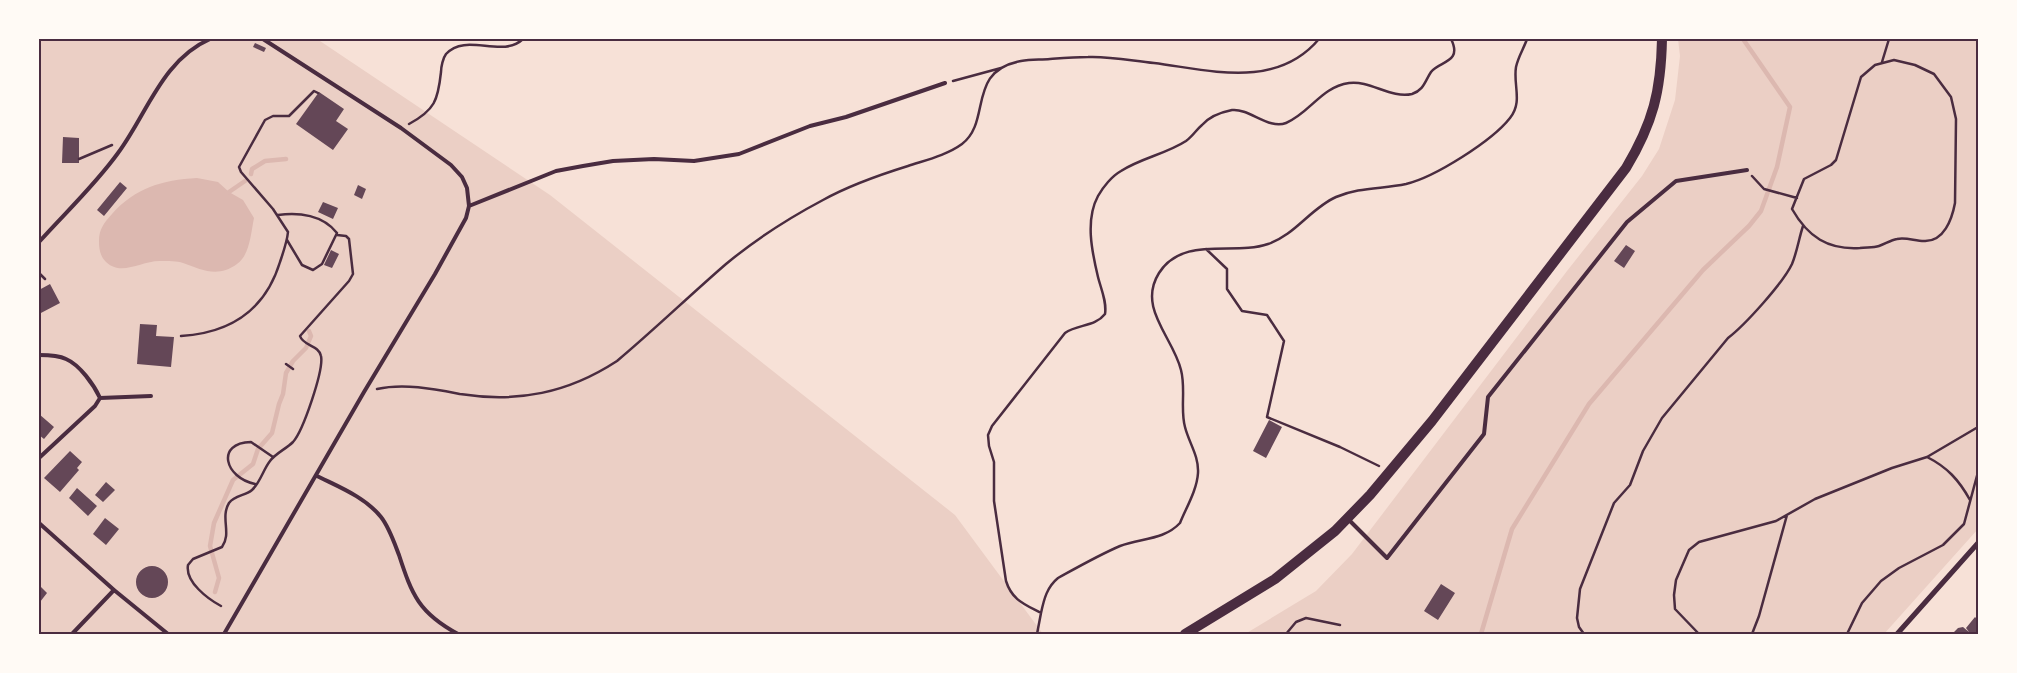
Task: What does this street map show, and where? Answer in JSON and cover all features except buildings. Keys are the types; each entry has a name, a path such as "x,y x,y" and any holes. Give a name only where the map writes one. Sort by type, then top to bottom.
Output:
{"main road":[{"path":"1185,634 1275,579 1322,542 1348,518 1391,471 1432,421 1626,168 1648,126 1658,96 1662,39"}],"street":[{"path":"1897,634 1978,543"}],"lane":[{"path":"39,242 117,154 171,69 192,48 210,39"},
{"path":"224,634 364,392 435,274 466,218 469,206 469,196 462,177 451,165 401,128 263,39"},
{"path":"469,206 556,172 574,168 613,161 694,160 739,154 810,126 846,117 945,83"},
{"path":"1348,518 1387,558 1484,434 1488,397 1627,222 1676,182 1747,170"},
{"path":"39,355 66,358 75,364 100,398"},
{"path":"100,398 151,396"},
{"path":"39,458 95,406 100,398"},
{"path":"317,476 361,499 382,518 395,544 410,589 418,602 429,615 458,634"},
{"path":"39,523 114,590 168,634"},
{"path":"72,634 114,590"}],"path":[{"path":"401,128 424,116 433,106 439,91 442,66 446,55 454,49 464,46 505,48 517,44 523,39"},
{"path":"945,83 1020,61 1089,56 1224,74 1250,73 1276,68 1295,59 1319,39"},
{"path":"1041,612 1014,597 1009,592 994,501 994,462 988,435 992,426 1066,333 1076,328 1096,323 1105,314 1105,301 1094,256 1091,228 1092,210 1099,195 1120,171 1178,145 1194,135 1208,119 1223,112 1237,110 1274,123 1283,124 1304,112 1327,91 1344,84 1363,84 1402,94 1417,92 1425,85 1432,71 1453,56 1454,46 1451,39"},
{"path":"1037,634 1041,612 1051,584 1058,578 1121,546 1163,536 1180,523 1196,484 1198,474 1197,462 1192,443 1184,426 1181,370 1157,320 1152,302 1153,287 1161,271 1171,260 1188,252 1269,244 1286,235 1323,204 1337,197 1354,191 1405,184 1420,180 1439,170 1504,125 1515,111 1518,95 1517,66 1528,39"},
{"path":"1882,62 1889,39"},
{"path":"1902,61 1928,71 1939,79 1951,97 1956,119 1956,204 1947,228 1941,234 1928,241 1898,238 1878,246 1852,248 1832,246 1803,226 1792,209 1804,179 1831,165 1836,160 1859,80 1869,68 1882,62 1902,61"},
{"path":"364,392 380,388 426,388 499,398 524,396 544,394 600,372 623,356 727,263 802,212 825,198 871,178 942,154 963,143 970,135 975,124 985,87 993,75 1003,67"},
{"path":"181,336 202,335 218,330 250,312 273,281 288,232 278,215 240,172 239,167 265,120 273,116 289,116 314,91 318,93"},
{"path":"79,159 128,139"},
{"path":"1747,170 1764,188 1796,198"},
{"path":"278,215 307,214 330,226 336,231 337,235"},
{"path":"1584,634 1579,627 1577,618 1580,589 1614,503 1630,485 1643,451 1662,418 1728,338 1738,330 1786,276 1793,262 1803,226"},
{"path":"286,239 302,265 313,270 322,264 337,235"},
{"path":"221,606 200,591 187,570 189,562 222,546 227,539 224,518 229,504 238,496 251,491 273,457 296,439 317,386 322,357 311,345 304,342 300,336 352,277 349,239 346,236 337,235"},
{"path":"1206,249 1227,269 1227,289 1242,311 1267,315 1284,341 1267,417 1340,447 1391,471"},
{"path":"39,273 45,279"},
{"path":"286,364 293,369"},
{"path":"1699,634 1675,609 1674,595 1676,580 1688,550 1698,542 1767,524 1815,500 1892,468 1927,456 1978,427"},
{"path":"256,484 240,479 233,473 228,454 231,448 237,444 248,442 256,444 273,457"},
{"path":"1927,456 1949,470 1963,487 1970,500"},
{"path":"1847,634 1862,603 1881,581 1899,568 1943,545 1964,524 1978,472"},
{"path":"1752,634 1759,616 1787,515"},
{"path":"1286,634 1296,622 1306,618 1340,625"}],"shaded area":[{"path":"39,39 317,39 550,195 955,515 1043,634 39,634"},
{"path":"1678,39 1978,39 1978,529 1884,634 1245,634 1316,591 1352,554 1567,271 1642,176 1659,149 1675,100 1680,56"},
{"path":"197,178 218,182 229,192 243,200 254,218 245,255 237,264 217,272 203,270 175,261 154,261 125,268 112,266 106,262 100,250 100,233 107,220 121,205 140,192 161,183"}],"waterway":[{"path":"1481,634 1512,529 1589,404 1703,270 1749,226 1761,211 1777,167 1790,107 1743,39"},
{"path":"251,174 252,169 265,161 286,159"},
{"path":"229,192 245,181"},
{"path":"215,592 219,578 210,546 214,523 233,480 253,464 258,449 272,433 283,394 286,373 293,361 306,348 311,336 309,331"}]}
